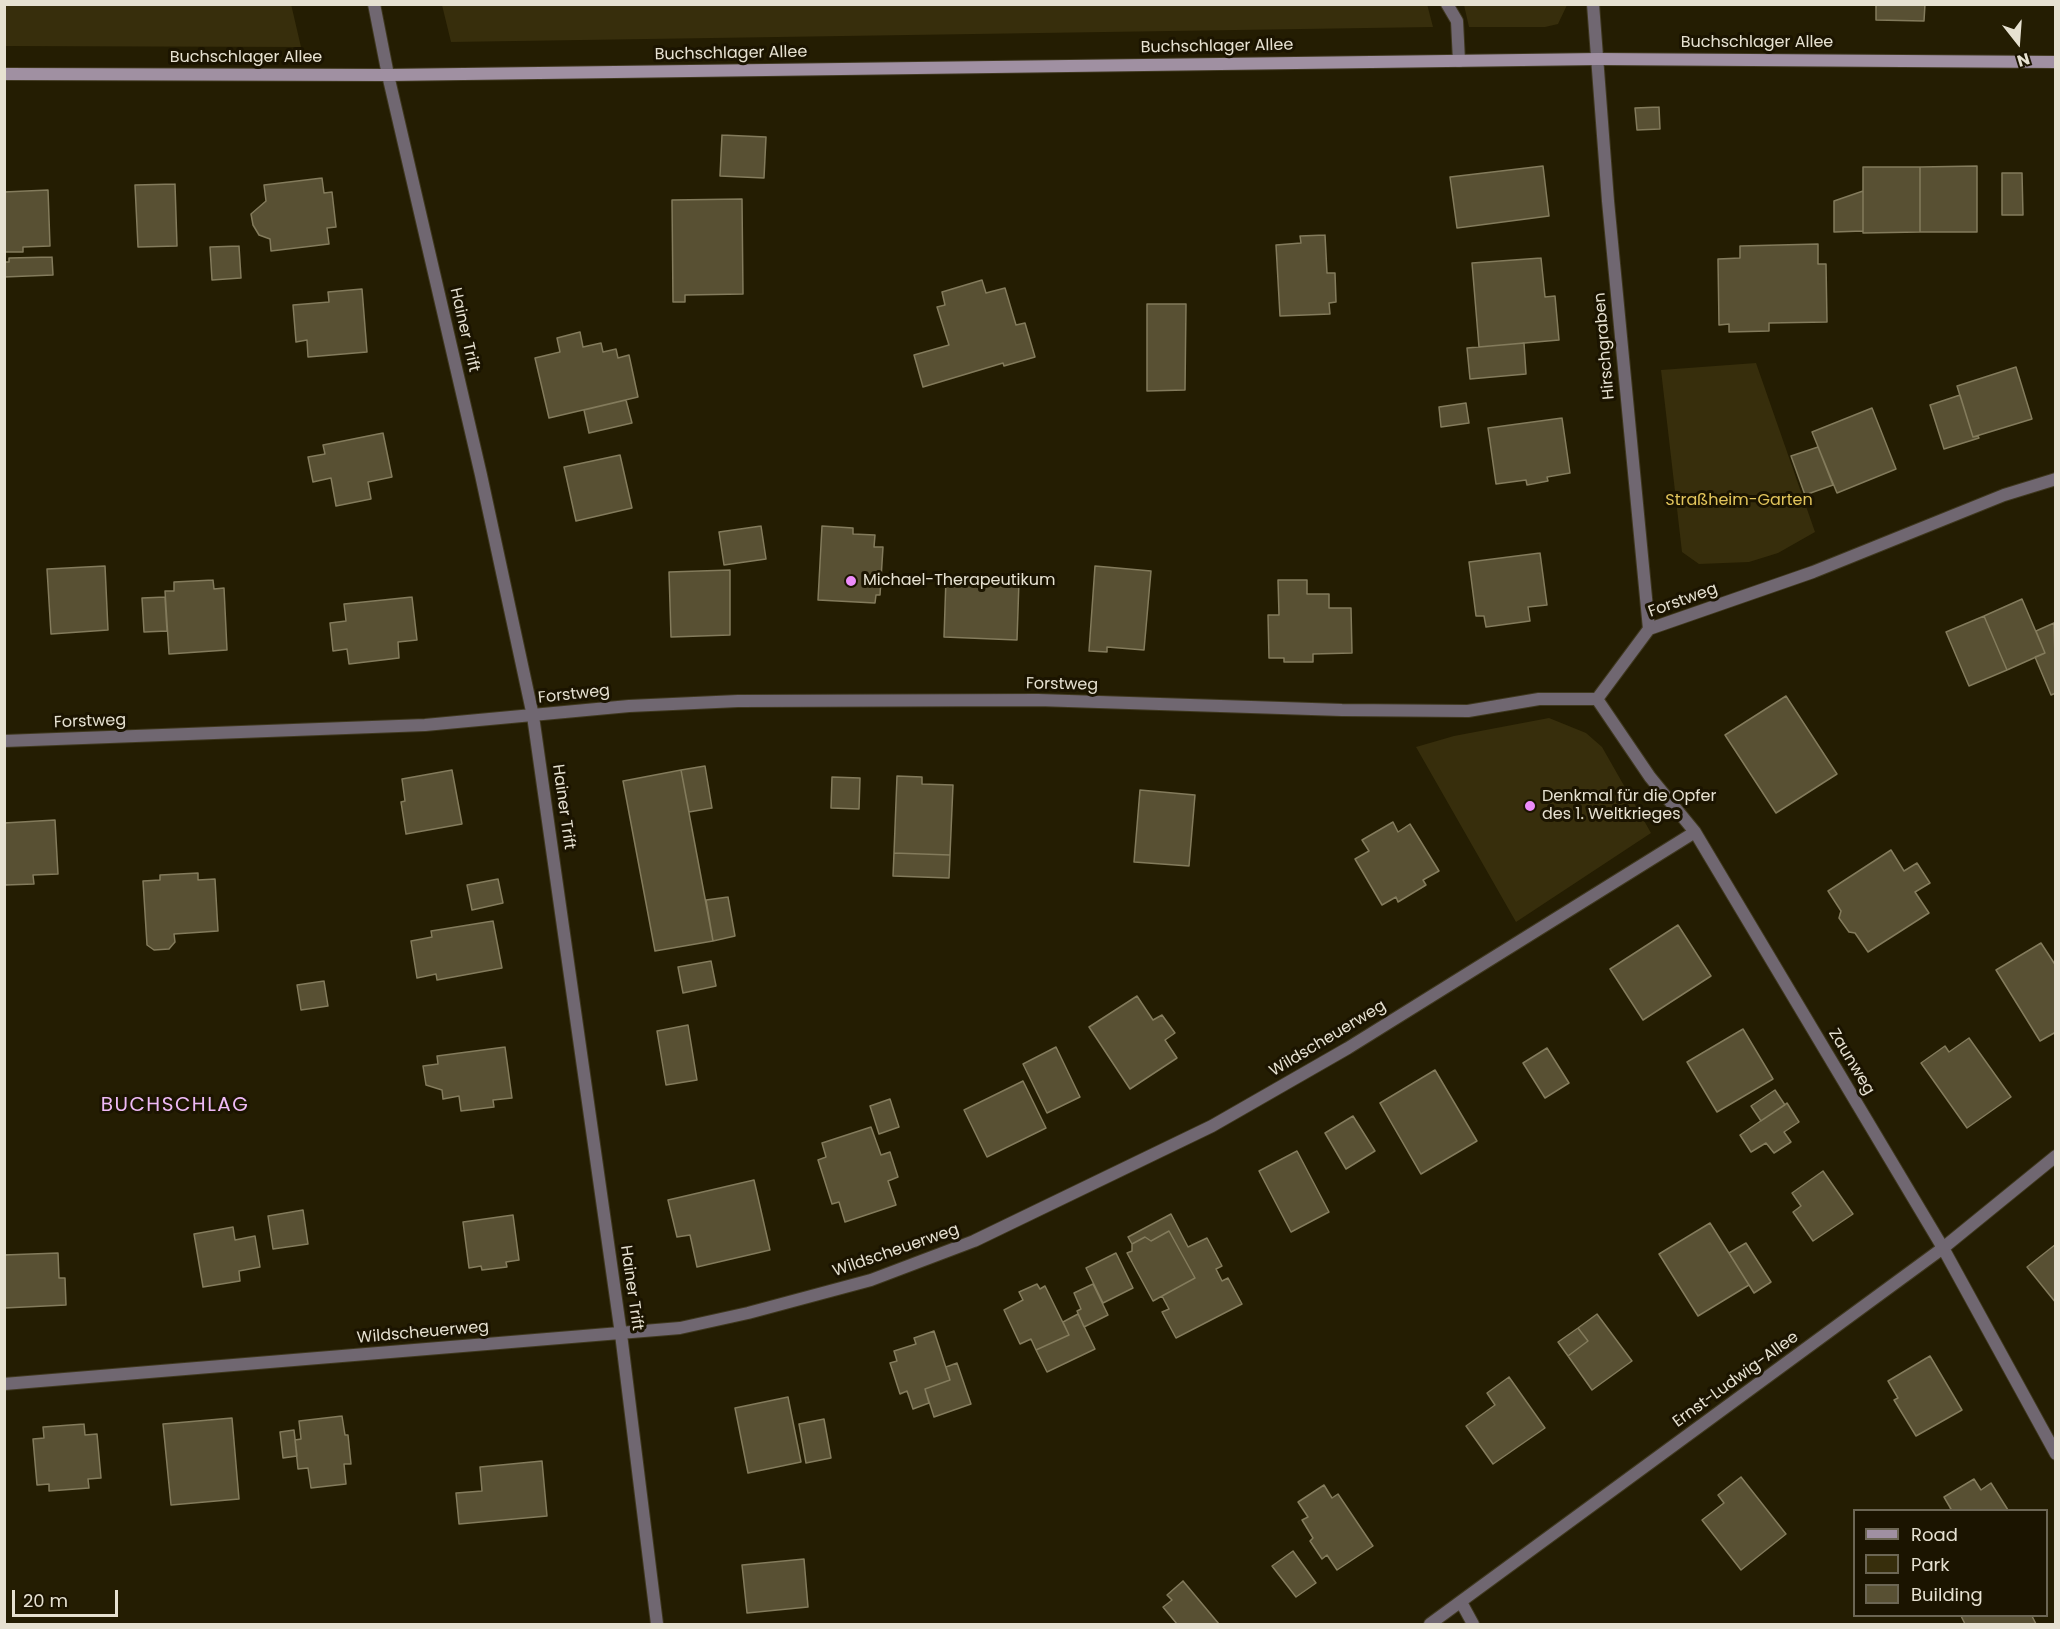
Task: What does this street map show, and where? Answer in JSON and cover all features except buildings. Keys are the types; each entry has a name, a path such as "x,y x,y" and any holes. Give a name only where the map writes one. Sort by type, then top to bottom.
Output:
{"main road":[{"name":"Buchschlager Allee","path":"4,74 387,75 1598,59 2055,62"}],"street":[{"name":"Hainer Trift","path":"374,4 387,75 481,475 533,716 621,1334 657,1624"},
{"path":"1447,4 1457,21 1459,61"},
{"name":"Hirschgraben","path":"1593,4 1608,201 1648,629"},
{"name":"Forstweg","path":"4,741 425,725 628,706 738,700 1038,700 1342,710 1468,711 1539,699 1597,699 1648,629 1813,572 2004,495 2055,479"},
{"name":"Zaunweg","path":"1597,699 1650,777 1695,832 1943,1248 2055,1454"},
{"name":"Wildscheuerweg","path":"4,1384 680,1328 748,1313 871,1280 984,1236 1212,1126 1347,1048 1695,832"},
{"name":"Ernst-Ludwig-Allee","path":"1430,1624 1943,1248 2055,1156"},
{"path":"1461,1602 1473,1624"}],"green space":[{"path":"291,4 301,47 5,46 5,5"},
{"path":"1427,4 1433,27 451,42 442,5"},
{"path":"1464,4 1567,5 1558,24 1545,27 1469,27"},
{"name":"Straßheim-Garten","path":"1756,363 1815,532 1778,553 1749,562 1699,564 1682,552 1661,370"},
{"path":"1549,718 1586,733 1602,747 1651,833 1516,922 1416,747 1454,736"}],"place":[{"name":"Michael-Therapeutikum","path":"851,581"},
{"name":"Denkmal für die Opfer des 1. Weltkrieges","path":"1530,806"}],"district":[{"name":"BUCHSCHLAG","path":"175,1106"}]}
